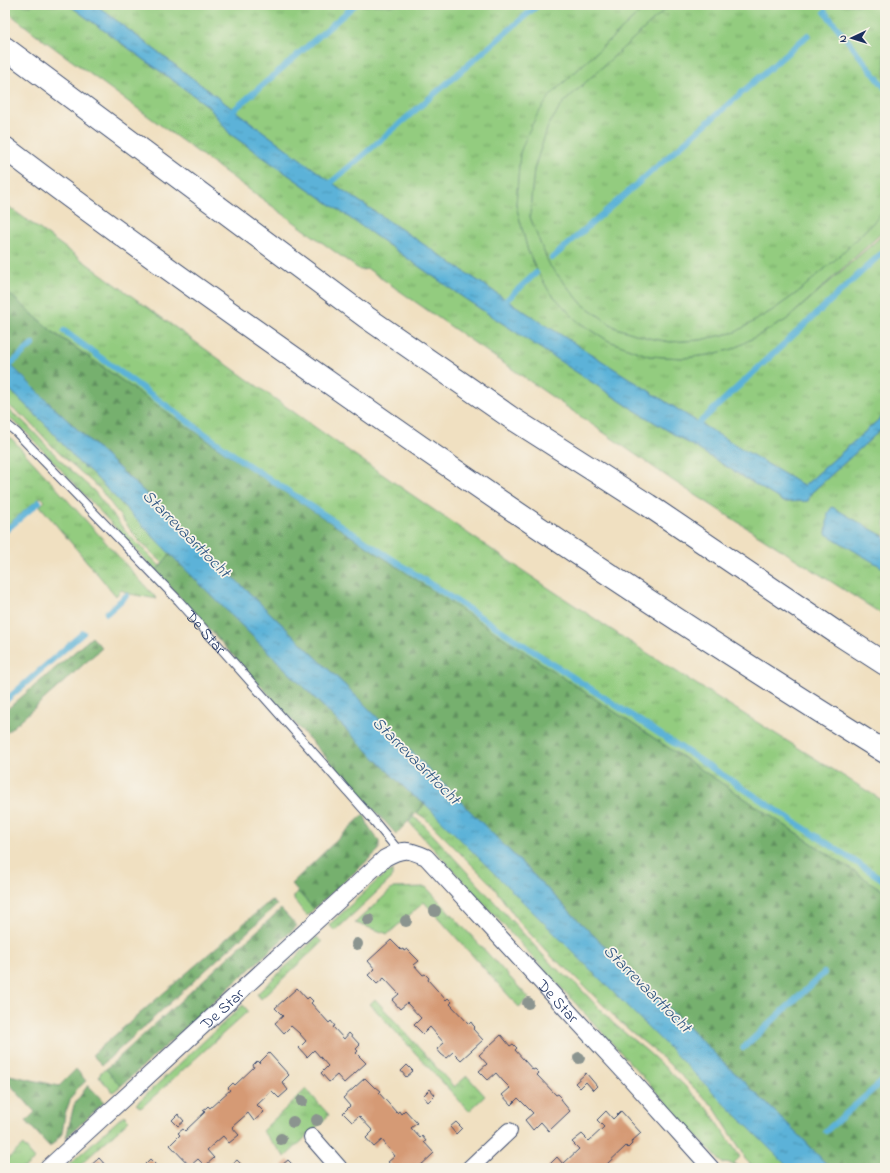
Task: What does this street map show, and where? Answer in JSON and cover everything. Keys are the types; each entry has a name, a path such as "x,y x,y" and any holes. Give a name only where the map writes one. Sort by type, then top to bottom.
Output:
{"highway":[{"path":"5,48 366,317 510,417 648,505 840,636 885,664"},
{"path":"5,148 252,329 431,455 610,575 800,699 885,752"}],"street":[{"name":"De Star","path":"48,1168 385,858 398,850 412,850 426,857 711,1168"},
{"path":"470,1168 509,1131"},
{"path":"312,1137 339,1168"}],"lane":[{"name":"De Star","path":"5,423 16,432 179,601 398,850"}],"green space":[{"path":"5,5 69,5 208,106 230,134 464,298 628,406 784,502 808,501 811,493 885,426 885,537 832,507 826,533 885,569 885,616 672,480 368,269 360,270 42,39 5,10"},
{"path":"96,5 648,5 551,95 520,153 516,205 528,251 539,274 549,291 577,321 609,341 649,356 684,358 708,355 733,349 786,320 885,233 885,247 743,381 885,253 885,414 804,486 699,423 508,301 338,187"},
{"path":"648,5 670,5 563,103 548,126 534,169 530,217 550,266 582,304 616,328 648,338 670,342 701,340 736,332 773,310 797,293 835,260 885,211 885,230 786,320 733,349 708,355 683,358 649,356 609,341 577,321 549,291 539,274 528,251 516,205 520,153 537,115 551,95 561,85"},
{"path":"670,5 885,5 885,211 835,260 797,293 773,310 736,332 701,340 670,342 648,338 616,328 582,304 550,266 530,217 534,169 548,126 563,103"},
{"path":"5,204 236,371 469,534 627,640 885,802 885,892 205,439 53,332 5,290"},
{"path":"5,290 53,332 205,439 885,892 885,1168 830,1168 800,1136 583,925 356,696 154,501 51,405 5,359"},
{"path":"5,385 45,424 80,464 90,471 170,554 163,563 138,540 100,489 58,452 28,420 5,403"},
{"path":"5,407 24,422 65,465 94,491 127,533 160,566 156,571 23,429 5,415"},
{"path":"5,433 157,599 130,594 121,590 116,596 40,506 45,501 41,497 5,527"},
{"path":"170,554 411,794 425,804 396,834 156,571"},
{"path":"92,637 102,648 5,734 5,711"},
{"path":"425,804 789,1168 754,1168 745,1159 743,1153 713,1106 664,1059 621,1023 566,968 554,959 519,922 492,885 425,818 417,813"},
{"path":"364,814 369,827 379,841 379,850 314,909 291,884"},
{"path":"413,817 422,823 553,966 576,984 614,1024 648,1052 709,1110 740,1157 734,1163 739,1168 732,1164 722,1163 409,822"},
{"path":"392,870 392,878 335,931 329,925 379,879"},
{"path":"426,887 529,998 519,1007 424,902 388,934 355,923 393,888"},
{"path":"298,892 314,909 307,916 294,900 294,896"},
{"path":"271,900 277,905 102,1065 92,1055"},
{"path":"281,909 297,926 121,1086 106,1069"},
{"path":"317,937 322,942 261,999 257,994"},
{"path":"375,999 454,1087 467,1076 485,1096 469,1111 370,1004"},
{"path":"243,1005 248,1011 141,1108 136,1104"},
{"path":"76,1069 86,1081 77,1089 71,1098 65,1114 62,1134 50,1147 26,1121 35,1112 5,1079 5,1074 59,1086"},
{"path":"106,1069 121,1086 113,1092 99,1077 101,1072"},
{"path":"88,1085 104,1102 66,1138 74,1105"},
{"path":"306,1089 329,1115 285,1157 262,1131"},
{"path":"124,1115 129,1120 77,1168 65,1168"},
{"path":"23,1145 35,1159 25,1168 5,1168 5,1162"}],"water":[{"path":"69,5 96,5 338,187 508,301 699,423 804,486 885,414 885,426 811,493 808,501 784,502 628,406 464,298 230,134 208,106"},
{"name":"Starrevaarttocht","path":"5,359 51,405 154,501 356,696 583,925 800,1136 830,1168 789,1168 425,804 411,794 170,554 90,471 80,464 45,424 5,385"},
{"path":"832,507 885,537 885,569 826,534 828,513"}],"building":[{"path":"391,940 401,950 403,949 404,951 407,949 419,961 414,965 423,975 425,974 429,978 428,980 446,1000 448,998 452,1002 450,1004 469,1024 471,1022 475,1027 473,1029 483,1040 461,1060 453,1052 446,1058 441,1054 437,1049 444,1043 430,1027 423,1034 414,1025 421,1018 407,1003 400,1009 392,1000 399,994 384,978 377,984 368,975 375,969 368,961"},
{"path":"297,988 307,999 309,997 313,1001 311,1003 329,1023 331,1021 335,1026 333,1027 344,1039 349,1033 360,1045 356,1049 358,1051 356,1053 366,1063 344,1083 337,1075 329,1082 321,1073 328,1066 314,1050 307,1057 299,1048 306,1041 299,1033 291,1026 284,1033 275,1023 283,1016 275,1008"},
{"path":"501,1035 510,1046 513,1044 517,1048 515,1050 533,1070 535,1069 539,1073 537,1075 556,1095 558,1094 562,1098 560,1099 570,1111 549,1131 541,1122 533,1130 525,1120 533,1113 518,1098 511,1105 502,1095 510,1088 496,1073 488,1080 479,1071 487,1064 479,1055"},
{"path":"269,1053 289,1075 282,1082 288,1090 279,1098 272,1091 257,1105 264,1112 254,1121 248,1113 232,1127 239,1135 229,1143 223,1136 207,1150 214,1158 205,1166 198,1159 190,1166 170,1145 180,1135 178,1133 183,1129 185,1131 205,1112 203,1110 208,1106 210,1108 230,1090 228,1088 233,1083 235,1085 254,1067 253,1065 257,1061 259,1063"},
{"path":"407,1065 413,1071 406,1077 401,1071"},
{"path":"586,1073 597,1086 593,1090 586,1082 580,1088 575,1083"},
{"path":"365,1078 375,1088 376,1087 381,1091 379,1093 397,1113 399,1111 401,1114 405,1110 417,1123 411,1128 420,1138 422,1136 426,1141 424,1142 434,1153 418,1168 407,1168 404,1165 401,1168 394,1168 388,1162 395,1156 382,1140 374,1147 366,1138 373,1131 359,1116 352,1122 343,1113 350,1106 343,1098"},
{"path":"430,1089 435,1095 428,1102 423,1096"},
{"path":"606,1111 613,1119 621,1111 641,1133 631,1142 632,1144 628,1148 626,1146 606,1165 608,1167 607,1168 550,1168 548,1166 557,1157 563,1164 579,1149 572,1142 582,1134 589,1141 604,1127 597,1120"},
{"path":"178,1114 184,1121 178,1126 172,1120"},
{"path":"456,1122 462,1128 456,1134 450,1127"},
{"path":"99,1158 108,1168 88,1168"},
{"path":"150,1159 157,1166 155,1168 148,1168 145,1164"},
{"path":"237,1160 245,1168 228,1168"},
{"path":"288,1160 294,1166 292,1168 285,1168 282,1165"}],"waterway":[{"path":"228,115 355,5"},
{"path":"327,186 538,5"},
{"path":"825,12 885,88"},
{"path":"552,258 808,35"},
{"path":"695,428 885,250"},
{"path":"501,305 536,273"},
{"path":"64,331 242,461 885,881"},
{"path":"5,369 33,344"},
{"path":"5,531 39,502"},
{"path":"107,613 126,596"},
{"path":"5,701 83,633"},
{"path":"743,1048 824,973"},
{"path":"826,1131 885,1079"}]}
